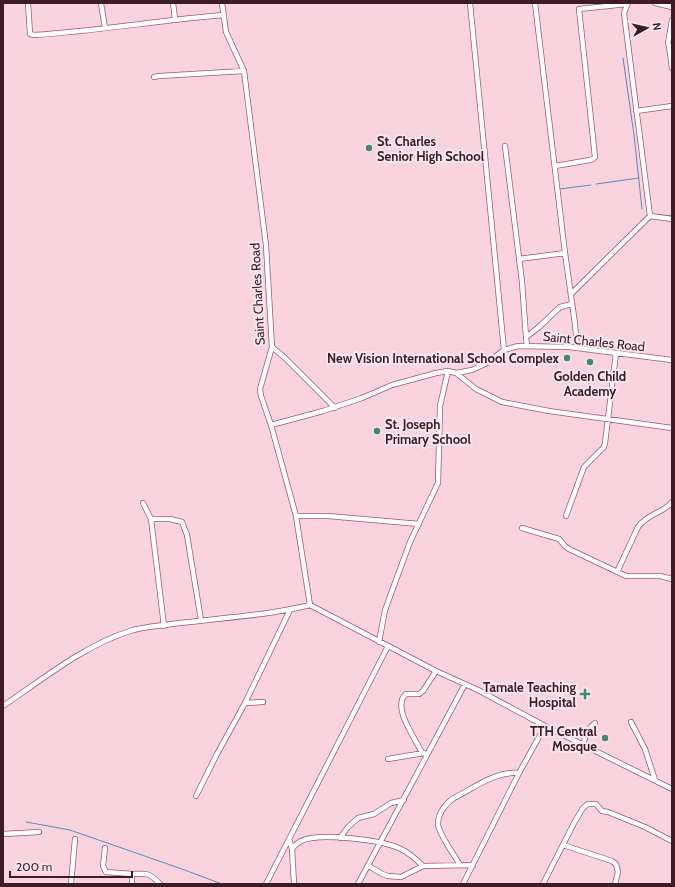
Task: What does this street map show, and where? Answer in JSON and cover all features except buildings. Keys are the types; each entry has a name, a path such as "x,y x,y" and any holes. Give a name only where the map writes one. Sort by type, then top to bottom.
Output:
{"street":[{"path":"28,3 31,35 59,34 175,19 223,15"},
{"path":"102,3 105,28"},
{"path":"173,3 175,19"},
{"name":"Saint Charles Road","path":"222,3 226,32 244,71 266,245 272,347 260,389 261,396 271,425 296,516 310,605"},
{"path":"470,3 504,350"},
{"path":"535,3 577,348"},
{"path":"555,166 590,160 595,157 578,3"},
{"path":"579,9 628,3 624,13 650,216"},
{"path":"655,3 672,7"},
{"path":"672,20 669,36 672,68"},
{"path":"154,77 244,71"},
{"path":"636,112 672,106"},
{"path":"505,146 519,259 527,346"},
{"path":"650,216 672,219"},
{"path":"571,294 650,216"},
{"path":"519,259 565,253"},
{"path":"526,337 560,307 572,304"},
{"name":"Saint Charles Road","path":"271,425 335,408 392,385 436,372 448,371 456,373 472,370 504,350 518,346 577,348 672,360"},
{"path":"272,347 335,408"},
{"path":"566,516 584,468 604,447 616,353"},
{"path":"379,642 385,610 410,542 438,484 440,406 448,371"},
{"path":"456,373 476,389 502,402 549,411 672,428"},
{"path":"617,572 642,521 669,506 672,502"},
{"path":"143,503 151,519 164,626"},
{"path":"296,516 328,516 419,524"},
{"path":"151,519 170,519 182,522 187,535 201,620"},
{"path":"522,528 559,539 565,546 626,576 660,576 672,580"},
{"path":"3,706 70,661 104,642 132,631 201,620 290,610 310,605 436,671 465,684 545,726 672,789"},
{"path":"196,796 216,754 245,703 290,610"},
{"path":"266,884 388,646"},
{"path":"422,753 403,717 401,702 402,697 406,694 419,694 436,671"},
{"path":"358,884 369,866 465,684"},
{"path":"245,703 263,702"},
{"path":"631,722 644,749 655,780"},
{"path":"583,744 588,731 595,723"},
{"path":"463,884 519,773 545,726"},
{"path":"388,759 429,752"},
{"path":"460,865 441,834 438,824 443,808 454,798 496,776 508,772 519,773"},
{"path":"340,838 348,827 358,818 374,814 391,803 404,800"},
{"path":"543,884 585,805 596,804 602,811 645,827 672,841"},
{"path":"3,834 39,832"},
{"path":"292,849 306,839 321,837 351,838 396,846 423,866"},
{"path":"71,884 75,839"},
{"path":"289,840 292,849 294,884"},
{"path":"563,845 612,861 616,864 618,872 615,884"},
{"path":"105,848 103,866 106,872 132,874 146,873 160,884"},
{"path":"369,866 382,874 401,877 423,866 473,865"},
{"path":"132,874 132,884"}],"waterway":[{"path":"623,58 634,135 642,209"},
{"path":"596,184 639,178"},
{"path":"560,189 591,185"},
{"path":"653,214 672,216"},
{"path":"26,822 70,830 222,884"}],"place":[{"name":"St. Charles Senior High School","path":"369,148"},
{"name":"New Vision International School Complex","path":"567,358"},
{"name":"Golden Child Academy","path":"590,362"},
{"name":"St. Joseph Primary School","path":"377,431"},
{"name":"Tamale Teaching Hospital","path":"585,694"},
{"name":"TTH Central Mosque","path":"605,738"}]}
